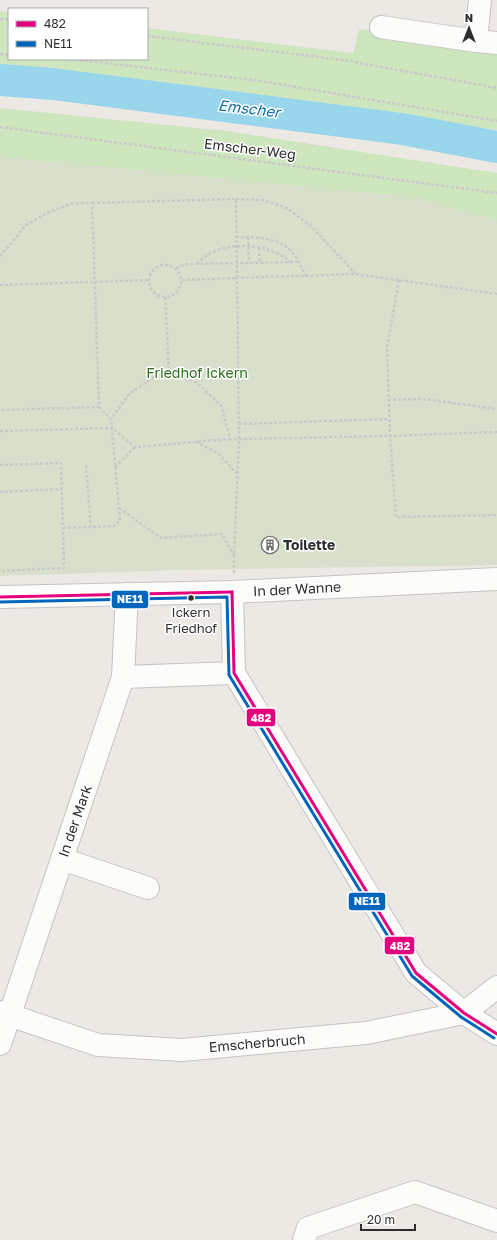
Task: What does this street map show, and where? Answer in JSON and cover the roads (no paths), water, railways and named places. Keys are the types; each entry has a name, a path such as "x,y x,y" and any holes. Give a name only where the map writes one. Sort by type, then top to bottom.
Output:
{"street":[{"path":"381,27 487,42 480,0"},
{"name":"In der Wanne","path":"0,597 232,592 497,578"},
{"path":"232,592 234,673 416,973 464,1013 497,1034"},
{"name":"In der Mark","path":"0,1044 5,1014 62,860 124,677 127,594"},
{"path":"124,677 234,673"},
{"path":"62,860 148,888"},
{"name":"Emscherbruch","path":"5,1014 98,1045 182,1050 366,1033 464,1013 497,987"},
{"path":"304,1240 308,1228 415,1192 497,1221"}],"waterway":[{"name":"Emscher","path":"0,80 53,84 402,129 497,147"}],"place":[{"name":"Toilette","path":"270,545"},
{"name":"Ickern Friedhof","path":"191,598"}],"park label":[{"name":"Friedhof Ickern","path":"197,373"}]}
